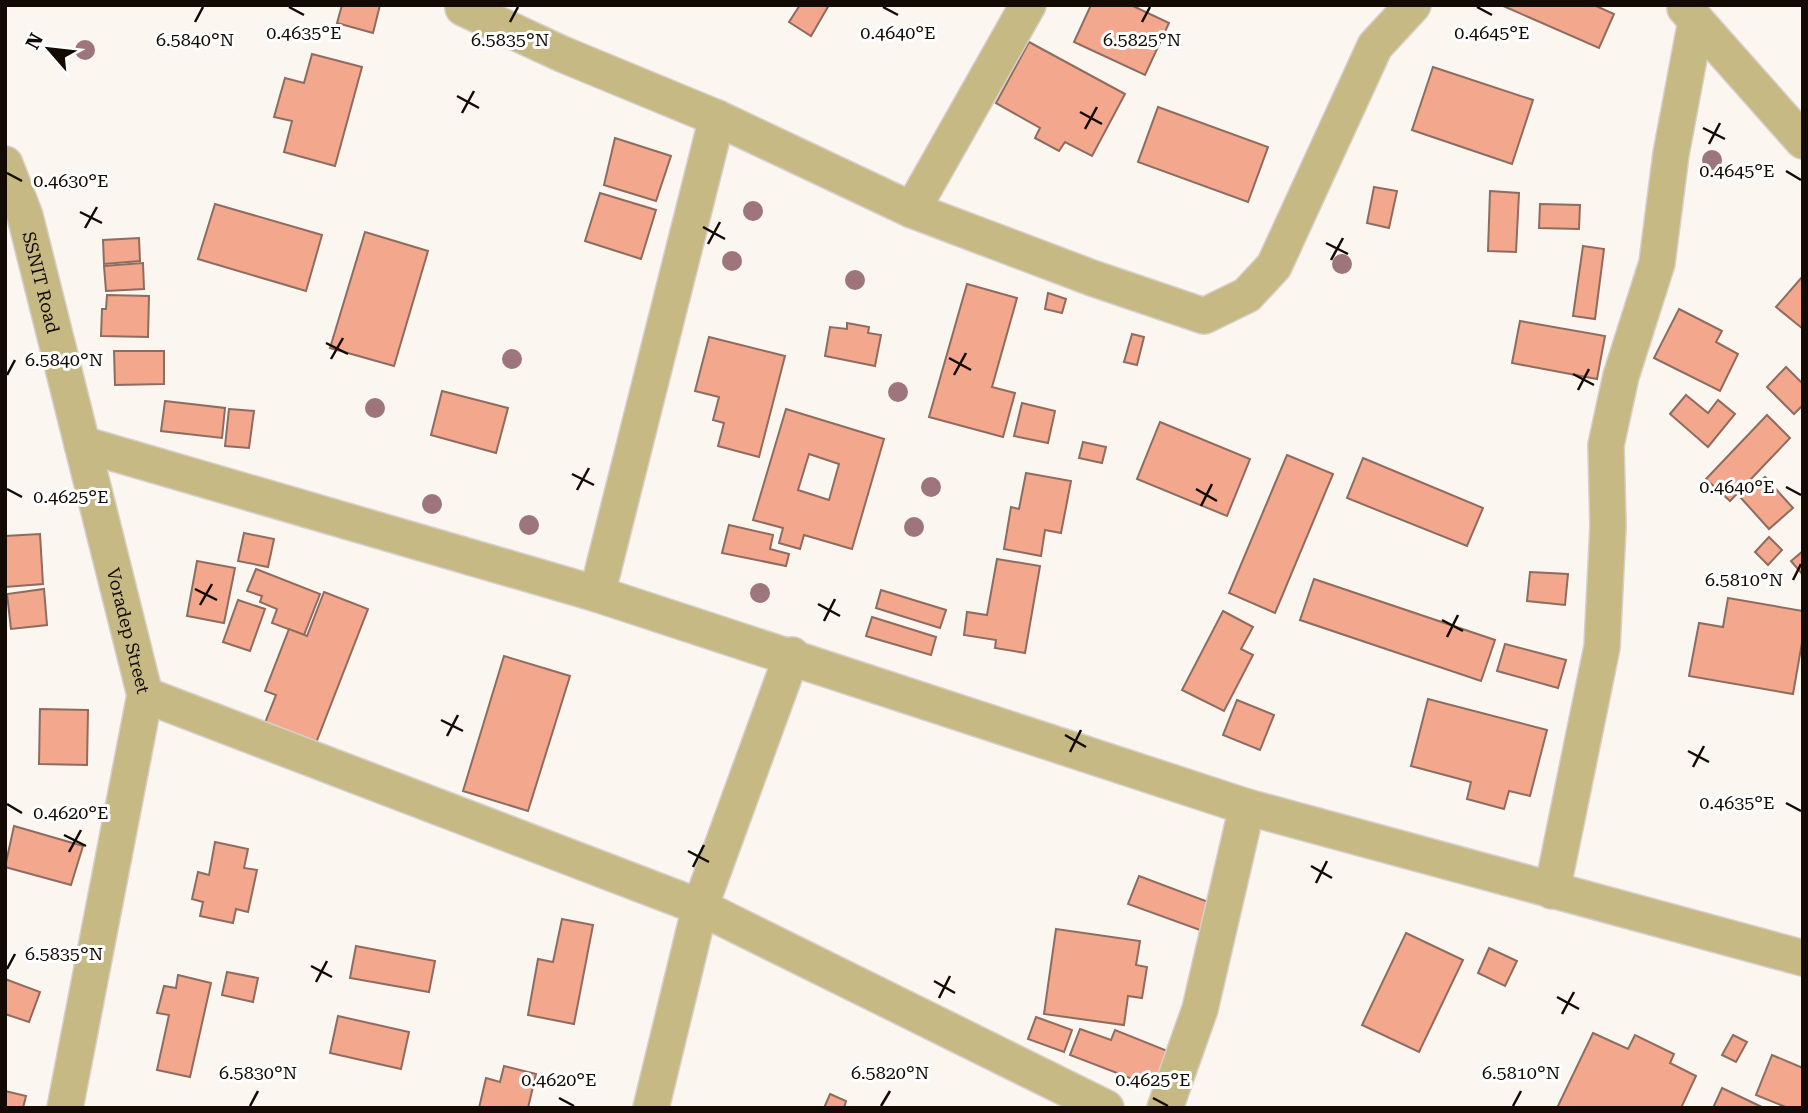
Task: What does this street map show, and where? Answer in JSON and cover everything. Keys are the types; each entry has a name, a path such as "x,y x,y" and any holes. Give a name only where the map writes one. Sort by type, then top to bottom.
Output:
{"street":[{"path":"912,210 1028,5"},
{"path":"463,8 562,54 717,118 912,210 1092,278 1204,316 1247,295 1275,266 1374,46 1413,5"},
{"path":"1689,13 1803,141"},
{"path":"1552,891 1602,647 1608,526 1606,445 1621,376 1657,263 1689,13"},
{"path":"597,594 717,118"},
{"name":"SSNIT Road","path":"5,163 25,216 82,444"},
{"path":"82,444 597,594 792,655 1247,807 1803,958"},
{"name":"Voradep Street","path":"65,1108 145,695 82,444"},
{"path":"651,1108 700,908 792,655"},
{"path":"145,695 700,908 1106,1108"},
{"path":"1165,1108 1200,1009 1247,807"}],"building":[{"path":"342,5 380,5 373,33 337,23"},
{"path":"800,5 829,5 811,36 789,22"},
{"path":"1091,5 1131,5 1169,23 1145,75 1074,42"},
{"path":"1501,5 1594,5 1614,14 1599,48"},
{"path":"1029,42 1125,94 1092,156 1065,142 1059,151 1035,138 1040,128 996,103"},
{"path":"312,54 362,67 335,166 284,152 292,121 274,117 285,78 304,83"},
{"path":"1433,67 1533,100 1512,164 1412,130"},
{"path":"1158,107 1268,147 1248,202 1138,162"},
{"path":"615,138 671,156 656,201 604,185"},
{"path":"1374,187 1397,191 1389,228 1367,223"},
{"path":"1490,191 1519,193 1516,252 1488,251"},
{"path":"600,193 656,210 641,259 585,241"},
{"path":"215,204 322,235 306,291 198,259"},
{"path":"1540,204 1580,205 1579,229 1539,228"},
{"path":"365,232 428,251 394,366 330,348"},
{"path":"139,238 140,261 104,264 103,240"},
{"path":"1583,246 1604,249 1595,319 1573,316"},
{"path":"143,263 144,289 106,291 104,266"},
{"path":"1803,277 1803,329 1776,307"},
{"path":"967,284 1017,298 992,387 1015,393 1003,437 929,417"},
{"path":"1048,293 1066,299 1062,313 1045,309"},
{"path":"107,295 149,296 148,337 101,336 102,309 106,309"},
{"path":"1679,309 1722,331 1716,342 1738,354 1720,391 1654,358"},
{"path":"1520,321 1605,336 1597,379 1512,363"},
{"path":"847,323 869,327 868,333 881,335 875,366 825,356 830,327 847,329"},
{"path":"1132,334 1144,337 1137,365 1124,362"},
{"path":"709,337 785,356 759,457 718,446 724,423 713,420 719,397 695,391"},
{"path":"114,351 164,351 164,384 115,385"},
{"path":"1786,367 1803,384 1803,405 1794,414 1767,387"},
{"path":"442,391 508,408 496,453 431,435"},
{"path":"1686,395 1708,413 1718,400 1735,414 1708,447 1670,414"},
{"path":"165,401 225,408 222,438 161,431"},
{"path":"1022,403 1055,411 1048,443 1014,436"},
{"path":"229,409 254,411 249,448 225,446"},
{"path":"786,409 884,439 852,549 804,535 800,549 779,543 783,528 753,520","holes":["809,454 839,464 829,500 798,490"]},
{"path":"1767,415 1790,438 1730,501 1706,479"},
{"path":"1160,422 1250,459 1227,516 1137,479"},
{"path":"1083,442 1106,447 1102,463 1079,458"},
{"path":"1287,455 1333,474 1275,613 1229,593"},
{"path":"1363,458 1483,508 1467,546 1347,498"},
{"path":"1026,473 1071,481 1061,533 1045,530 1041,556 1004,549 1011,507 1019,509"},
{"path":"1765,477 1793,508 1769,529 1741,498"},
{"path":"729,525 773,535 770,549 789,554 786,566 722,553"},
{"path":"244,533 274,539 268,567 238,561"},
{"path":"40,534 43,584 5,587 5,536"},
{"path":"1769,537 1782,550 1768,565 1755,552"},
{"path":"1803,551 1803,575 1791,561"},
{"path":"997,559 1040,566 1025,653 995,648 996,640 964,635 967,612 987,615"},
{"path":"197,561 235,568 224,623 187,616"},
{"path":"256,569 320,594 304,635 272,623 277,609 260,602 262,596 247,591"},
{"path":"1530,572 1568,574 1565,605 1527,601"},
{"path":"1314,579 1495,640 1481,681 1300,620"},
{"path":"44,589 47,625 11,629 7,594"},
{"path":"881,590 946,610 940,628 876,608"},
{"path":"324,592 368,609 314,748 263,728 276,695 265,691 289,629 307,636"},
{"path":"1728,598 1803,611 1803,637 1793,694 1689,676 1699,623 1723,627"},
{"path":"238,600 265,609 250,651 223,642"},
{"path":"1223,611 1253,627 1241,649 1253,655 1224,711 1182,690"},
{"path":"872,617 936,637 931,655 866,636"},
{"path":"1505,644 1566,660 1558,688 1497,671"},
{"path":"504,656 570,676 528,811 463,791"},
{"path":"1428,699 1547,730 1530,796 1509,791 1504,809 1467,799 1471,782 1411,766"},
{"path":"1237,700 1274,715 1260,750 1223,735"},
{"path":"40,709 88,710 87,765 39,764"},
{"path":"14,826 83,846 71,885 5,867"},
{"path":"215,842 248,849 244,868 257,870 248,912 236,909 233,923 200,916 203,902 192,899 198,872 209,875"},
{"path":"1139,876 1211,903 1200,930 1128,904"},
{"path":"562,919 593,925 574,1024 528,1015 538,959 553,962"},
{"path":"1056,929 1140,941 1136,965 1147,967 1142,998 1128,996 1124,1025 1044,1014"},
{"path":"1406,933 1463,960 1419,1052 1362,1025"},
{"path":"356,946 435,961 429,992 350,978"},
{"path":"1489,948 1517,961 1505,986 1478,973"},
{"path":"227,972 258,978 253,1002 222,995"},
{"path":"178,975 211,983 190,1077 157,1070 169,1015 157,1013 164,986 176,988"},
{"path":"5,979 40,992 29,1022 5,1014"},
{"path":"338,1016 409,1032 401,1069 330,1053"},
{"path":"1036,1017 1072,1030 1064,1052 1028,1039"},
{"path":"1080,1029 1111,1040 1115,1030 1170,1052 1156,1088 1070,1055"},
{"path":"1593,1033 1628,1049 1635,1035 1674,1054 1670,1063 1696,1076 1681,1108 1557,1108"},
{"path":"1733,1035 1747,1042 1736,1062 1722,1055"},
{"path":"1772,1055 1803,1068 1803,1108 1788,1108 1756,1095"},
{"path":"504,1066 536,1074 528,1108 479,1108 486,1078 500,1082"},
{"path":"1722,1088 1764,1108 1713,1108"},
{"path":"5,1091 26,1096 23,1108 5,1108"},
{"path":"830,1094 846,1101 844,1108 824,1108"}]}
